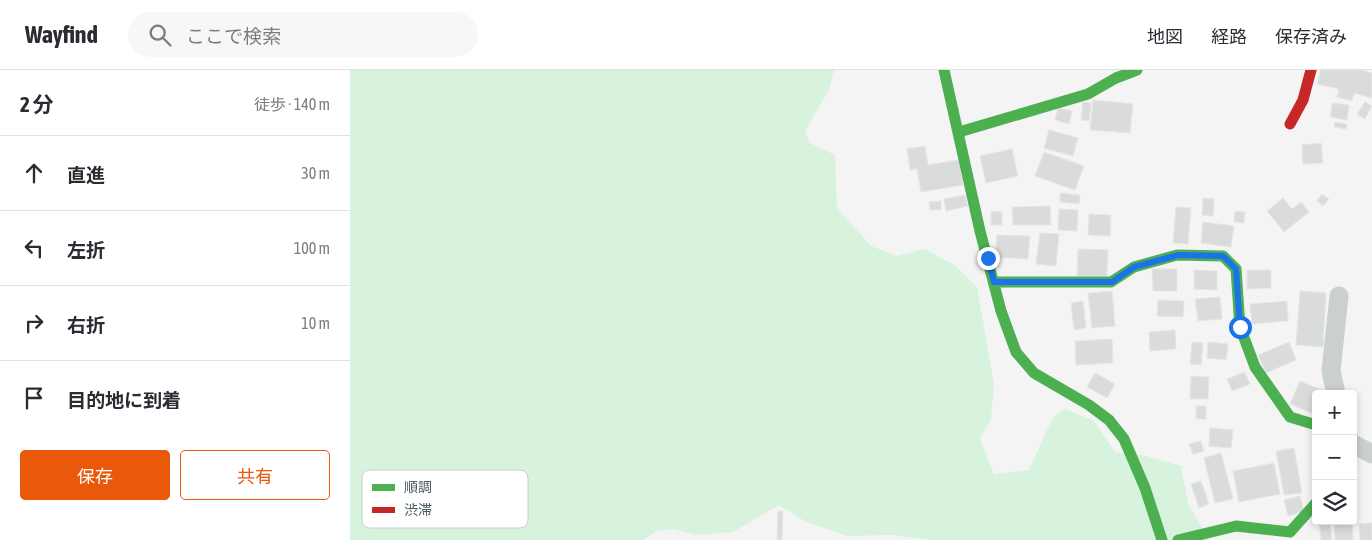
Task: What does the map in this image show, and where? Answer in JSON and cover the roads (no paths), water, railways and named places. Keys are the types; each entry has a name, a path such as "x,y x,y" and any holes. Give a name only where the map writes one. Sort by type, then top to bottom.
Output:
{"street":[{"path":"944,70 980,231 1001,311 1016,352 1034,373 1089,405 1109,420 1124,440 1145,488 1162,540"},
{"path":"959,132 1088,94 1116,78 1137,70"},
{"path":"1290,124 1303,100 1312,70"},
{"path":"994,282 1112,282 1134,267 1178,255 1223,256 1236,269 1240,327 1255,368 1290,417 1312,424"},
{"path":"1335,390 1331,371 1339,296"},
{"path":"1357,446 1372,454"},
{"path":"1178,540 1236,526 1290,532 1312,507"}]}
